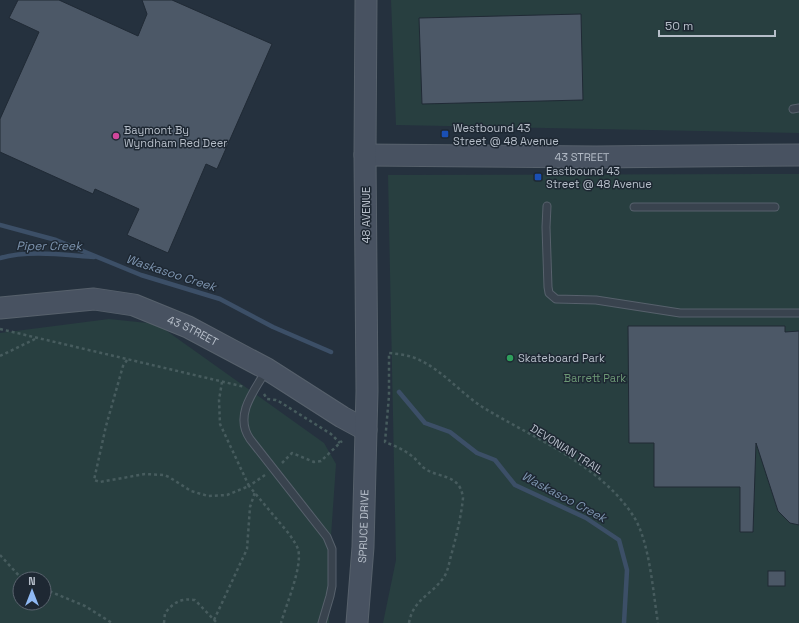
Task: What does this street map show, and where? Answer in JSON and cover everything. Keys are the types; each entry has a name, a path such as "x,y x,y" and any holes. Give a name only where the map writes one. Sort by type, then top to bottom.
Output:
{"street":[{"name":"48 AVENUE","path":"366,0 366,430"},
{"name":"43 STREET","path":"365,155 596,157 799,155"},
{"name":"43 STREET","path":"0,308 94,299 134,305 188,327 267,369 342,417 366,430"},
{"name":"SPRUCE DRIVE","path":"357,623 363,547 366,430"}],"lane":[{"path":"547,206 546,227 548,287 549,293 556,299 596,300 680,313 799,313"},
{"path":"634,207 775,207"},
{"path":"267,369 254,390 245,410 244,427 250,439 327,537 332,549 332,586 322,623"}],"path":[{"path":"0,329 254,390 264,394 267,399 280,402 331,434 341,442 321,461 314,462 292,453 274,470 249,486 227,495 208,496 191,491 164,475 145,474 103,482 94,480 108,417 126,360"},
{"path":"0,356 36,338"},
{"name":"DEVONIAN TRAIL","path":"409,623 414,607 441,580 447,570 456,537 463,502 463,493 452,479 423,468 413,456 385,442 389,396 389,353 409,356 440,372 482,406 564,454 607,484 626,505 635,518 641,532 647,556 658,623"},
{"path":"222,382 219,400 220,424 249,486 296,543 299,554 296,573 280,623"},
{"path":"164,623 165,613 182,599 195,600 215,622 247,549 250,507 255,492"},
{"path":"0,555 13,571"},
{"path":"52,592 85,606 112,623"}],"green space":[{"path":"391,0 799,0 799,133 396,125"},
{"name":"Barrett Park","path":"799,174 799,623 383,623 396,560 388,175"},
{"path":"109,319 157,324 324,443 336,464 329,565 329,623 0,623 0,333"}],"building":[{"name":"Baymont By Wyndham Red Deer","path":"18,0 59,0 138,36 147,14 142,0 172,0 272,44 217,169 206,164 168,253 127,235 139,209 95,189 93,194 0,152 0,119 39,32 9,18"},
{"path":"581,14 583,100 422,104 419,18"},
{"path":"628,326 785,326 785,332 799,331 799,525 790,523 778,511 756,443 753,532 740,532 740,487 654,487 654,443 629,443"},
{"path":"768,571 785,571 785,586 768,586"}],"waterway":[{"name":"Waskasoo Creek","path":"0,225 56,240 141,275 220,299 273,327 331,352"},
{"name":"Piper Creek","path":"0,258 23,254 59,254 94,257"},
{"name":"Waskasoo Creek","path":"399,392 425,423 450,432 477,453 495,460 515,485 586,518 619,540 627,570 624,623"}],"place":[{"name":"Westbound 43 Street @ 48 Avenue","path":"445,134"},
{"name":"Baymont By Wyndham Red Deer","path":"116,136"},
{"name":"Eastbound 43 Street @ 48 Avenue","path":"538,177"},
{"name":"Skateboard Park","path":"510,358"}]}
